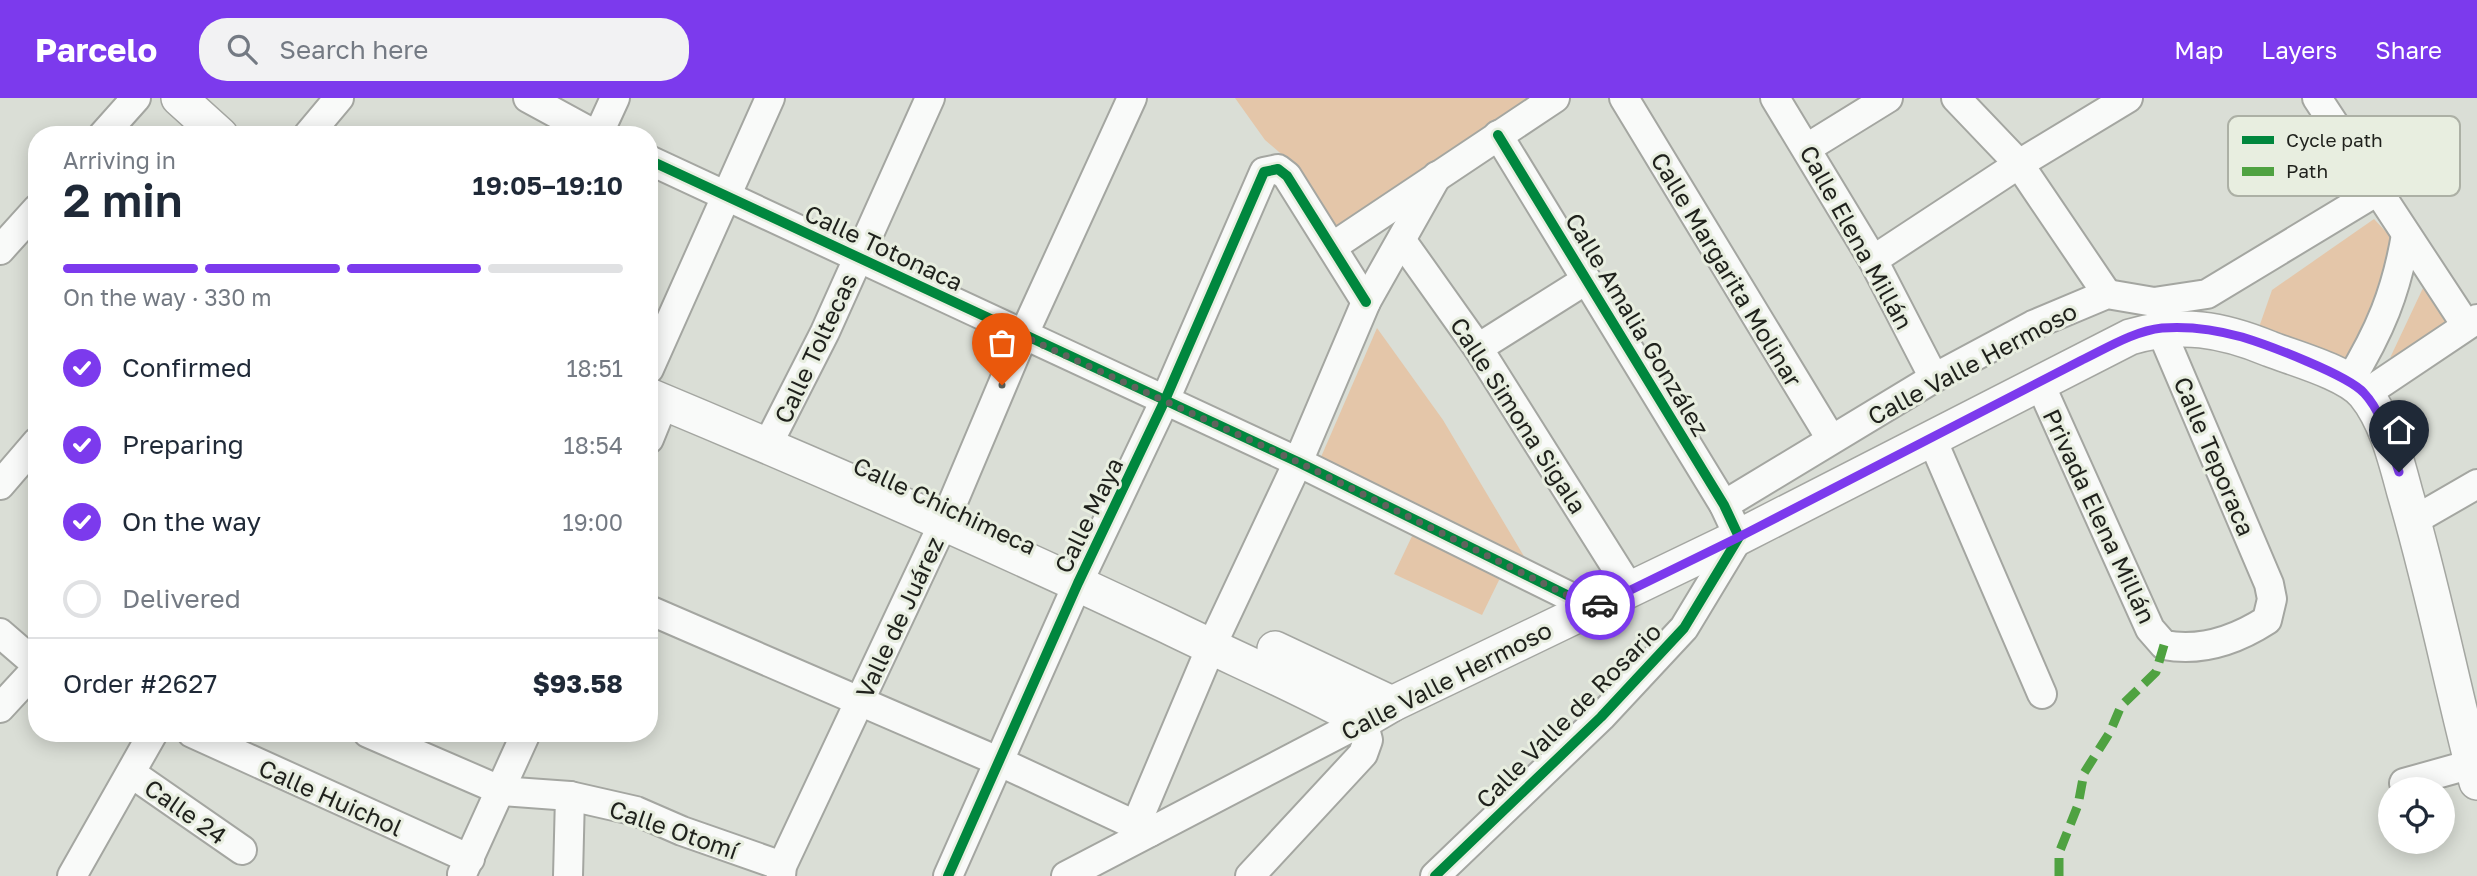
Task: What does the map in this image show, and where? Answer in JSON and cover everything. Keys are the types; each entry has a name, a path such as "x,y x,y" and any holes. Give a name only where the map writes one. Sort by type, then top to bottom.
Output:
{"main road":[{"path":"153,98 183,126"},
{"path":"179,98 210,126"},
{"name":"Calle Valle Hermoso","path":"1378,712 1631,591 2130,337 2160,328 2188,328 2243,338 2357,388"},
{"path":"2357,388 2384,426 2470,721 2475,773"},
{"name":"Calle Chichimeca","path":"658,394 773,436 1378,712"}],"street":[{"path":"111,126 136,98"},
{"path":"316,126 340,98"},
{"path":"528,98 580,126"},
{"path":"601,126 615,98"},
{"path":"658,349 770,98"},
{"name":"Calle Toltecas","path":"773,436 930,98"},
{"name":"Valle de Juárez","path":"782,871 946,517 1023,336 1132,98"},
{"path":"1366,302 1332,247 1555,98"},
{"name":"Calle Margarita Molinar","path":"1624,98 1831,439"},
{"name":"Calle Elena Millán","path":"1775,98 1873,260 1934,378"},
{"path":"1807,148 1888,98"},
{"path":"1956,98 2019,164 2107,294"},
{"path":"1873,260 2019,164 2128,98"},
{"path":"2316,98 2328,116"},
{"name":"Calle Amalia González","path":"1498,135 1724,505 1739,537"},
{"name":"Calle Totonaca","path":"658,164 1298,462 1593,608"},
{"name":"Calle Maya","path":"948,876 1082,576 1166,400 1264,172 1278,169 1287,176 1332,247"},
{"path":"658,614 998,761 1143,830 1217,637 1298,462 1366,302 1437,176"},
{"name":"Calle Valle Hermoso","path":"1724,505 1934,378 2033,325 2107,294 2154,302 2207,294 2369,196"},
{"path":"2357,388 2472,322 2406,235 2383,196"},
{"path":"0,250 28,219"},
{"path":"2357,388 2393,298 2406,235"},
{"name":"Calle Simona Sigala","path":"1402,241 1478,348 1631,591"},
{"path":"1478,348 1586,280"},
{"name":"Calle Teporaca","path":"2160,328 2269,584 2272,599 2267,620 2253,629 2206,646 2164,645"},
{"name":"Privada Elena Millán","path":"2040,384 2150,629 2164,645"},
{"path":"1932,439 2042,694"},
{"path":"0,485 28,452"},
{"path":"2413,521 2477,484"},
{"name":"Calle Valle de Rosario","path":"1434,876 1601,717 1684,628 1739,537"},
{"path":"0,633 28,658"},
{"path":"0,708 28,676"},
{"path":"1263,872 1363,754 1378,712"},
{"name":"Calle Valle Hermoso","path":"1066,876 1143,830 1378,712"},
{"name":"Calle Huichol","path":"210,742 466,868"},
{"name":"Calle Otomí","path":"389,742 502,791 570,796 636,811 782,871"},
{"path":"466,868 522,742"},
{"path":"72,876 138,747"},
{"name":"Calle 24","path":"138,747 242,850"},
{"path":"2447,777 2475,773"},
{"path":"568,876 570,796"}],"shaded area":[{"path":"1235,98 1546,98 1338,233 1293,164 1265,140"},
{"path":"2374,219 2389,235 2393,255 2350,376 2257,333 2272,290"},
{"path":"2423,288 2450,325 2390,358"},
{"path":"1377,328 1443,420 1525,558 1321,457"},
{"path":"1414,532 1502,574 1482,615 1394,574"}],"marked path":[{"path":"2059,876 2059,853 2078,805 2084,773 2110,732 2121,706 2156,672 2164,645"}],"cycle path":[{"path":"1435,876 1601,717 1684,628 1739,537 1724,505 1498,135"},
{"path":"658,164 1298,462 1593,608"},
{"path":"948,876 1078,583 1165,400 1264,172 1278,169 1287,176 1366,302"}],"way so far":[{"path":"1002,385 1023,336 1298,462 1593,608 1600,605"}],"route":[{"path":"1600,605 2019,395 2082,360 2130,337 2160,328 2188,328 2243,338 2349,382 2365,394 2384,426 2399,472"}]}
